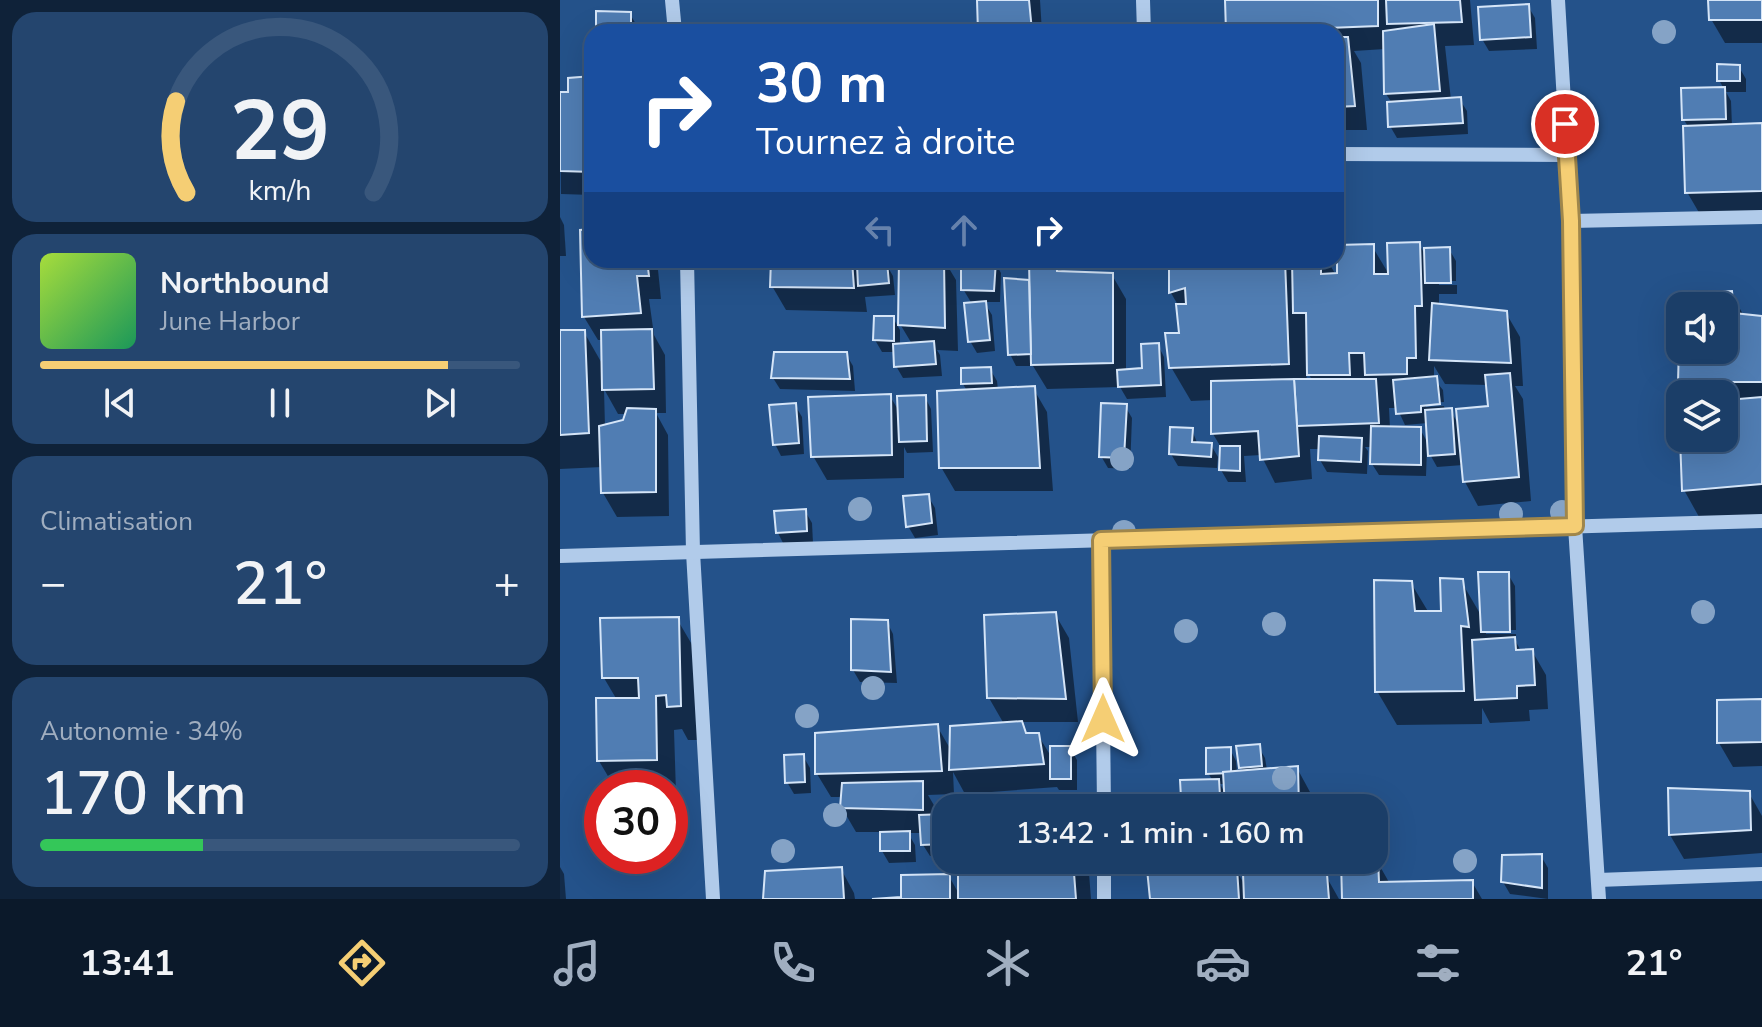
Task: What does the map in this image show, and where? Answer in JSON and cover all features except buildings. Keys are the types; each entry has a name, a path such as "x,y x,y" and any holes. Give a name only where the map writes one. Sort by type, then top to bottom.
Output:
{"street":[{"path":"672,0 674,24"},
{"path":"1143,0 1144,24"},
{"path":"1558,0 1571,221 1575,526 1599,899"},
{"path":"1344,154 1567,155"},
{"path":"1571,221 1762,217"},
{"path":"687,268 693,552 713,899"},
{"path":"560,556 1762,521"},
{"path":"1101,540 1104,794"},
{"path":"1104,874 1104,899"},
{"path":"1598,880 1762,874"}],"route":[{"path":"1103,719 1101,540 1575,526 1571,221 1565,124"}]}
